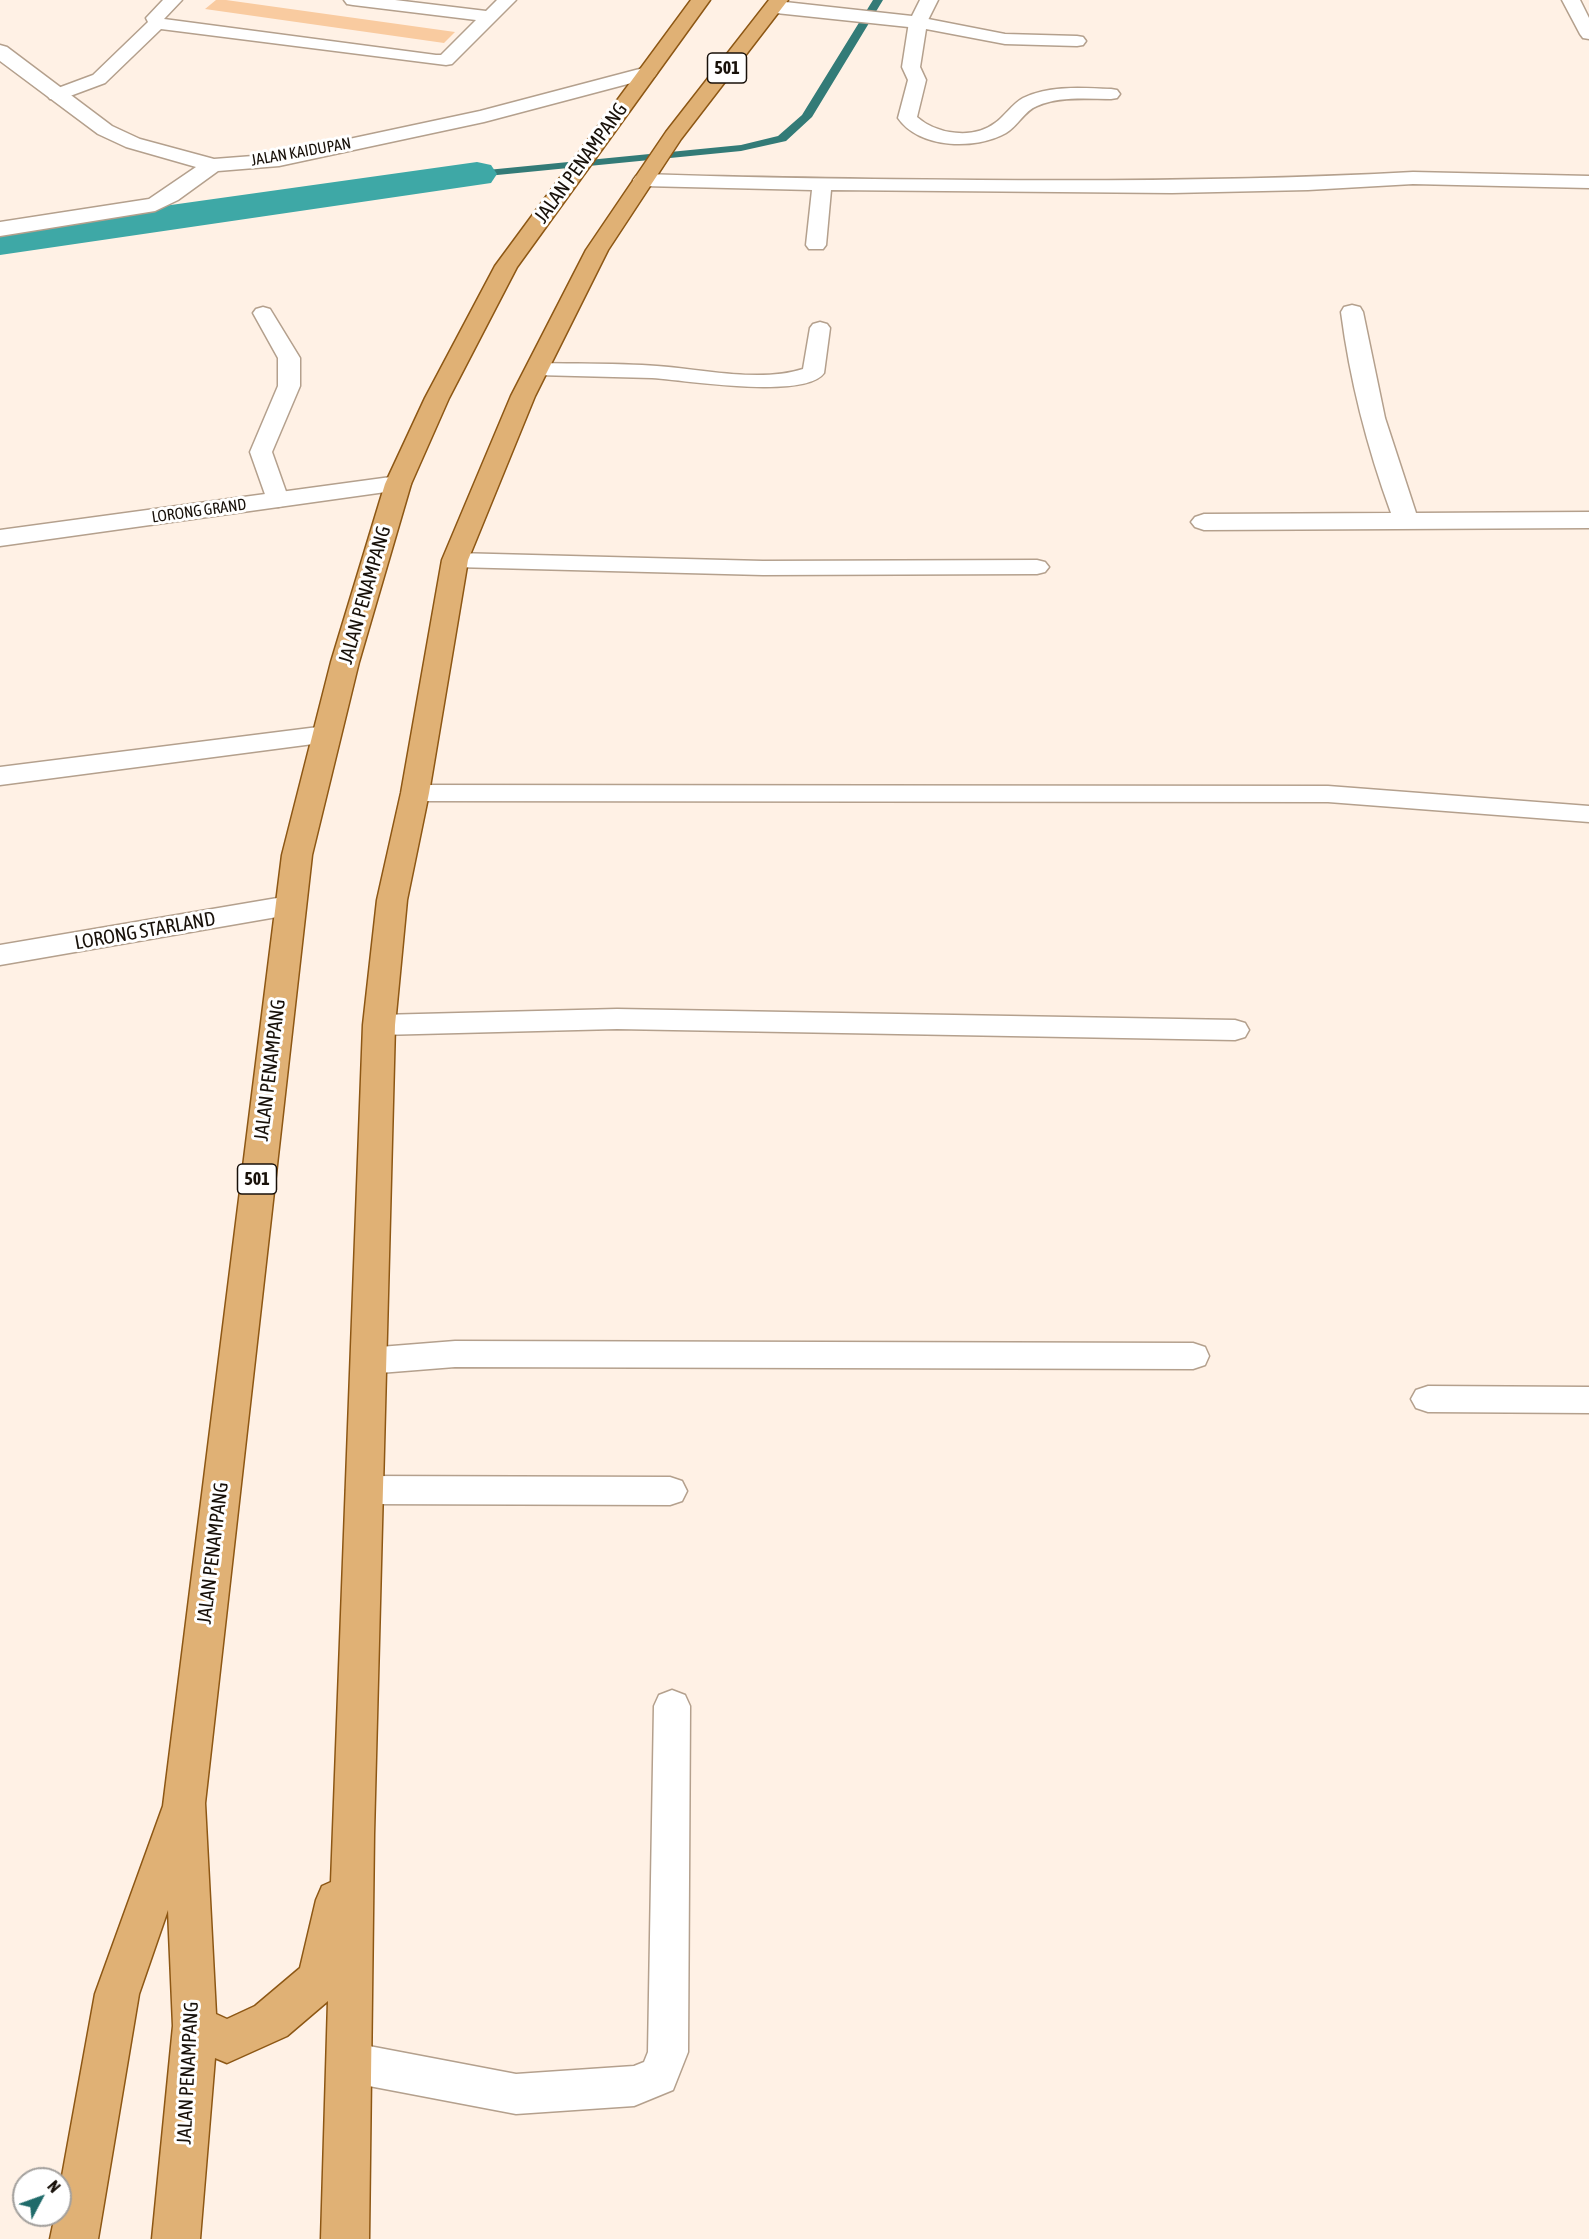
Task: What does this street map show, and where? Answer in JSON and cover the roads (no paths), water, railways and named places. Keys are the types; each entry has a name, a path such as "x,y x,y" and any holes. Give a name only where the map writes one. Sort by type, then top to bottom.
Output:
{"main road":[{"name":"JALAN PENAMPANG","path":"176,2239 195,2026 184,1803 289,906 297,855 345,662 398,484 459,352 507,266 701,0"},
{"name":"501","path":"345,2239 353,1834 379,1025 392,900 416,792 455,560 523,396 597,250 673,136 777,3"},
{"path":"74,2239 117,1994 184,1803"},
{"path":"195,2026 227,2041 271,2020 319,1980 353,1834"}],"street":[{"path":"777,3 852,17 918,22 929,0"},
{"name":"JALAN KAIDUPAN","path":"0,51 105,130 133,143 213,165 279,160 484,116 647,73"},
{"path":"594,87 624,104"},
{"path":"0,229 155,205 175,196 196,176 213,165"},
{"path":"1352,312 1359,364 1370,414 1406,521"},
{"name":"LORONG GRAND","path":"0,538 398,484"},
{"path":"1204,522 1589,520"},
{"path":"0,776 326,735"},
{"name":"LORONG STARLAND","path":"0,955 289,906"}],"lane":[{"path":"157,23 155,18 173,0"},
{"path":"353,0 491,17"},
{"path":"157,23 446,60 507,0"},
{"path":"1571,0 1583,37"},
{"path":"1077,41 1005,39 918,22 911,67 917,80 907,118 914,126 927,133 948,138 971,137 997,130 1025,104 1045,97 1068,93 1111,94"},
{"path":"56,95 99,79 157,23"},
{"path":"647,174 822,184 1217,186 1413,178 1589,182"},
{"path":"816,245 822,184"},
{"path":"263,313 289,358 289,386 261,452 271,487 278,500"},
{"path":"537,369 654,372 774,381 802,379 813,373 820,328"},
{"path":"455,560 763,568 1037,567"},
{"path":"416,792 716,795 1328,794 1589,814"},
{"path":"379,1025 617,1019 1235,1030"},
{"path":"367,1361 456,1354 1192,1356"},
{"path":"1428,1399 1589,1400"},
{"path":"363,1490 670,1491"},
{"path":"348,2062 516,2094 634,2086 659,2076 668,2052 672,1706"}],"waterway":[{"path":"477,174 741,148 782,139 806,117 878,0"},
{"path":"0,242 477,174"}]}
